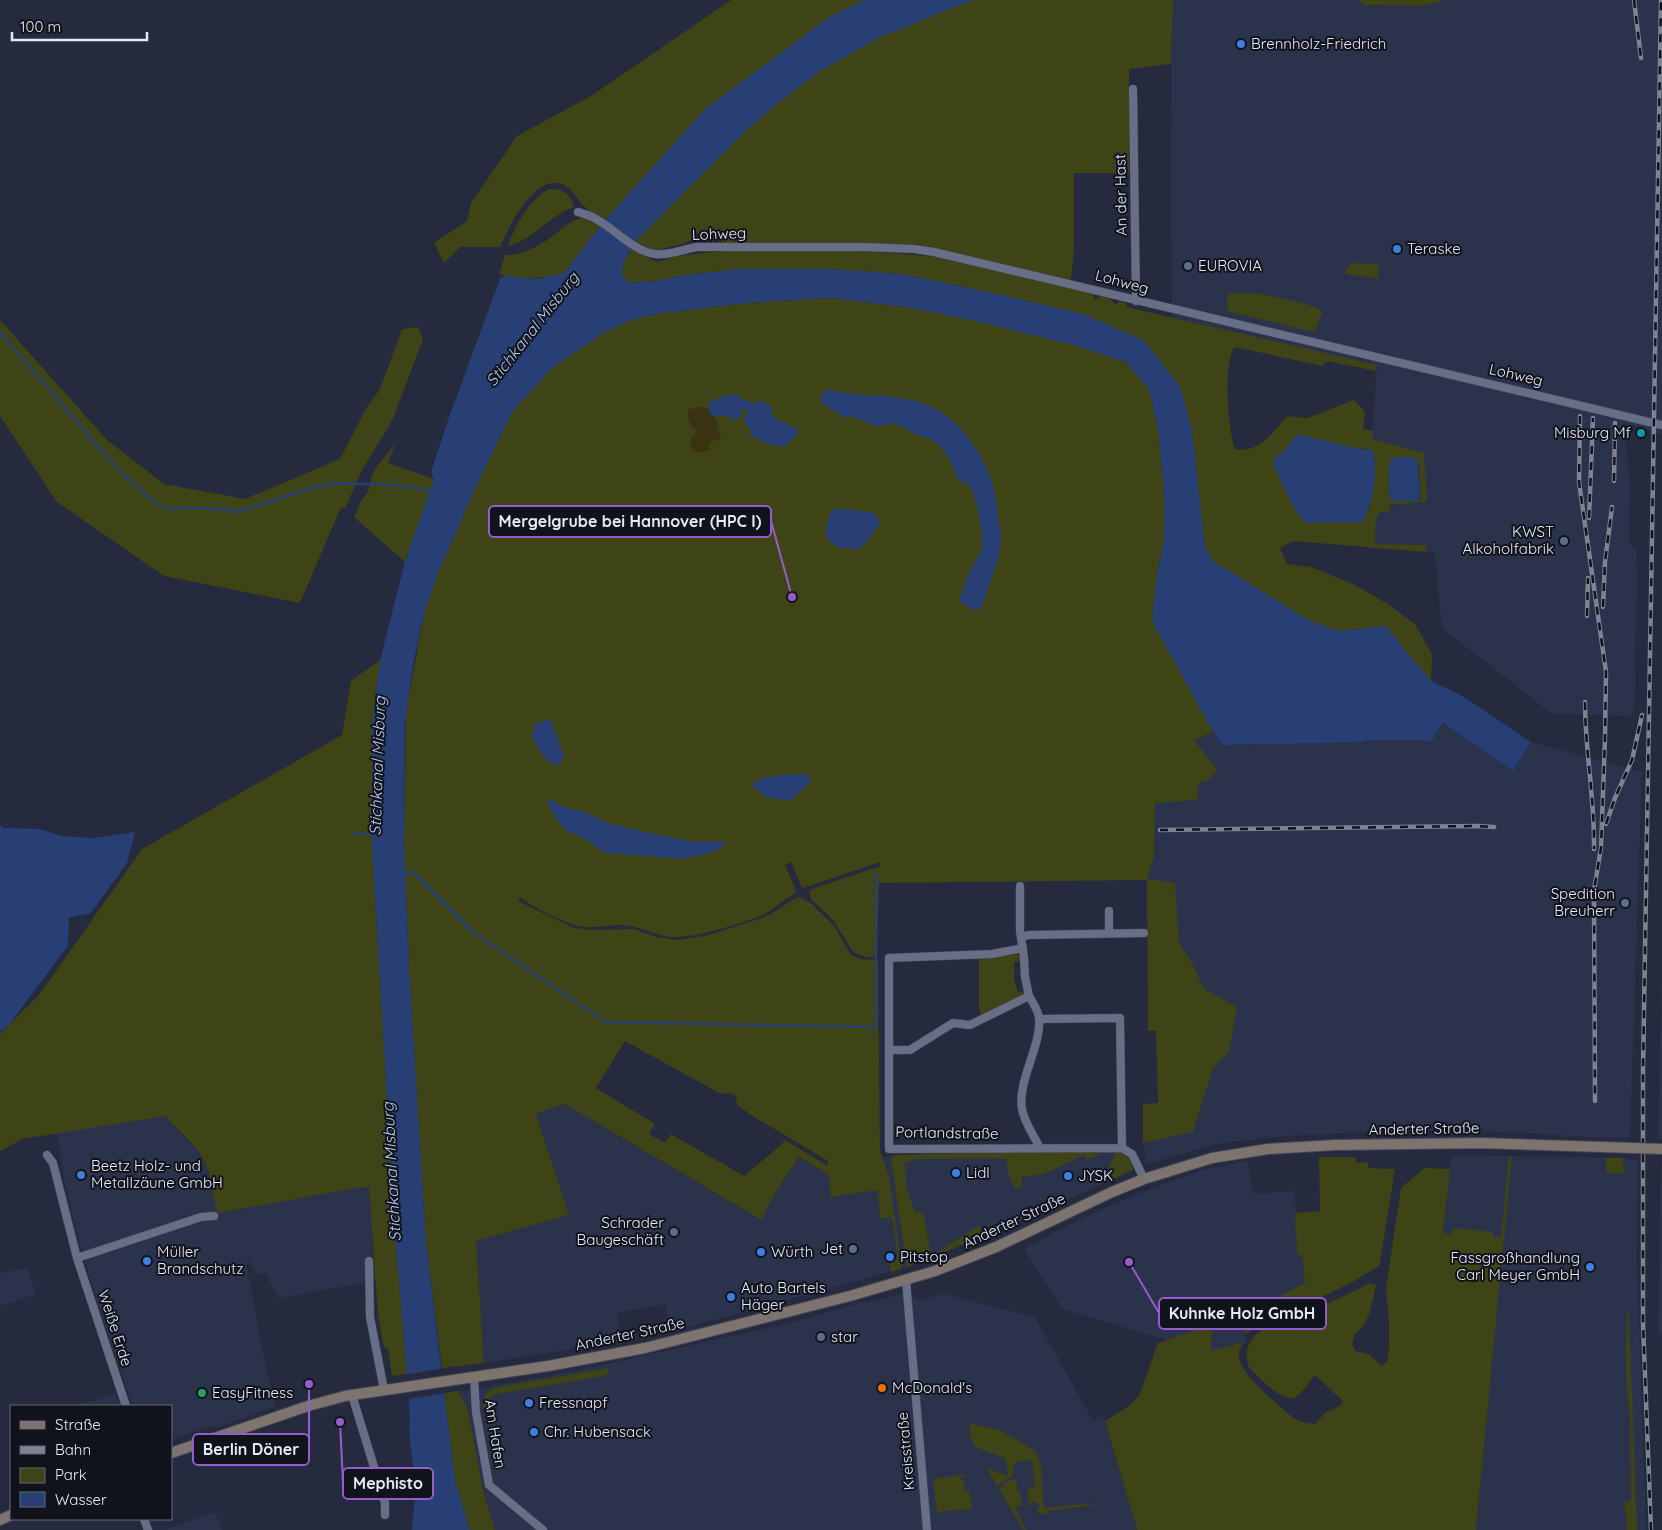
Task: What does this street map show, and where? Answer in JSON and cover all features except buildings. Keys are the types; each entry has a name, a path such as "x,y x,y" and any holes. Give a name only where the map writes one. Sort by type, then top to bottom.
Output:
{"main road":[{"name":"Anderter Straße","path":"172,1453 308,1406 352,1395 565,1363 645,1348 906,1280 950,1266 996,1247 1112,1192 1144,1179 1212,1158 1248,1151 1297,1147 1490,1143 1662,1149"}],"street":[{"name":"An der Hast","path":"1133,89 1136,301"},
{"name":"Lohweg","path":"578,212 597,219 640,249 662,255 697,247 864,247 915,249 966,258 1136,301 1662,425"},
{"path":"1020,886 1024,977 1029,996 1039,1019 1039,1031 1023,1086 1021,1100 1025,1117 1040,1148"},
{"path":"1109,911 1109,933"},
{"path":"1021,937 1037,934 1144,933"},
{"name":"Portlandstraße","path":"1023,948 992,954 889,958 889,1149 1122,1148"},
{"path":"890,1050 910,1050 953,1023 970,1025 1029,996"},
{"path":"1039,1019 1120,1018 1122,1148 1132,1154 1144,1179"},
{"name":"Weiße Erde","path":"47,1155 53,1163 77,1258 126,1405"},
{"path":"77,1258 192,1220 214,1216"},
{"path":"369,1261 370,1317 384,1390"},
{"name":"Kreisstraße","path":"906,1280 927,1530"},
{"name":"Am Hafen","path":"474,1377 476,1412 489,1485 543,1530"},
{"path":"352,1395 386,1503 385,1515"}],"shaded area":[{"path":"1173,0 1359,0 1364,5 1421,6 1447,0 1662,0 1662,434 1623,423 1630,482 1629,543 1637,553 1635,695 1632,716 1551,713 1442,628 1435,555 1432,552 1368,548 1371,450 1377,365 1172,328 1171,64"},
{"path":"1443,723 1513,771 1531,742 1642,772 1630,1138 1488,1131 1418,1130 1283,1136 1216,1144 1148,1164 1145,1163 1143,1104 1158,1103 1156,1031 1148,1031 1147,880 1154,857 1155,803 1194,740 1213,732 1223,745 1364,740 1425,740 1430,742"},
{"path":"1662,971 1662,1139 1658,1139"},
{"path":"565,1104 760,1220 799,1157 829,1175 831,1197 891,1188 883,1157 894,1155 1093,1150 1119,1152 1125,1155 1129,1158 1133,1170 1030,1217 907,1267 671,1332 665,1304 617,1313 622,1341 484,1363 476,1241 569,1215 535,1114"},
{"path":"165,1116 203,1158 369,1187 375,1281 278,1298 265,1272 258,1275 249,1261 246,1262 266,1369 276,1406 218,1427 208,1427 172,1440 172,1405 133,1405 95,1295 75,1226 64,1178 57,1133"},
{"path":"1451,1156 1625,1158 1638,1161 1637,1258 1646,1530 1476,1530 1504,1238 1443,1233"},
{"path":"1247,1161 1253,1194 1295,1191 1297,1254 1302,1255 1305,1283 1238,1317 1246,1341 1211,1351 1211,1324 1168,1340 1062,1309 1024,1249 1062,1228 1155,1187 1203,1170"},
{"path":"1662,1162 1662,1334 1658,1333"},
{"path":"27,1268 36,1294 0,1306 0,1273"},
{"path":"902,1294 920,1300 944,1294 1035,1317 1093,1421 1103,1415 1137,1530 471,1530 444,1393 571,1372 790,1323 863,1302"},
{"path":"115,1394 120,1405 81,1405"},
{"path":"215,1512 222,1530 166,1530 168,1529"}],"green space":[{"path":"731,0 864,0 831,16 705,109 605,220 585,207 567,187 554,183 544,186 525,203 500,247 460,247 444,263 434,243 467,221 471,203 517,136 591,96"},
{"path":"973,0 1173,0 1171,64 1129,69 1129,173 1074,173 1074,248 1071,280 918,244 728,244 707,239 694,231 691,240 685,243 655,251 641,244 637,251 658,262 676,256 724,251 813,249 942,257 1091,291 1095,300 1101,296 1099,292 1107,296 1116,305 1119,301 1127,304 1126,307 1377,365 1376,371 1327,361 1322,366 1235,347 1231,355 1227,381 1228,412 1232,440 1235,449 1251,448 1265,440 1287,416 1307,418 1354,400 1365,411 1363,429 1373,431 1372,439 1424,453 1426,502 1389,505 1389,512 1380,512 1376,520 1375,544 1426,545 1426,552 1293,541 1280,548 1287,564 1311,567 1353,584 1386,603 1415,624 1432,654 1431,681 1385,626 1338,631 1310,621 1213,561 1205,548 1192,430 1143,340 1083,314 901,274 831,269 740,269 629,283 621,274 624,262 636,241 744,132 820,71 880,37","holes":["1359,449 1372,450 1375,459 1375,472 1368,513 1293,506 1276,455","1396,457 1412,457 1419,465 1421,499 1419,501 1391,501 1389,474 1393,459"]},
{"path":"1359,0 1447,0 1421,6 1364,5"},
{"path":"549,189 562,191 568,195 574,207 557,216 526,238 508,246 529,206"},
{"path":"587,218 600,226 564,273 523,279 499,274 505,255 521,253 531,249 546,241 575,220"},
{"path":"1354,263 1379,264 1378,279 1345,274 1348,266"},
{"path":"1228,293 1262,294 1307,304 1323,311 1315,332 1304,330 1227,311"},
{"path":"829,298 906,307 981,322 1070,344 1126,362 1149,389 1158,428 1164,493 1164,541 1157,574 1152,621 1213,732 1194,740 1218,771 1205,782 1199,782 1197,800 1155,803 1154,857 1147,879 1175,883 1179,943 1192,963 1204,989 1237,1007 1229,1052 1213,1068 1193,1132 1143,1143 1143,1104 1158,1103 1156,1031 1148,1031 1147,880 879,883 878,957 865,957 853,952 834,921 812,900 809,893 812,889 880,866 880,862 802,888 791,862 785,865 796,891 770,911 751,920 722,929 680,937 665,936 627,925 577,926 551,916 520,897 518,900 524,904 574,928 590,930 634,929 656,937 678,940 705,936 762,918 800,897 811,903 834,926 851,955 860,959 878,960 880,1150 889,1176 902,1269 891,1272 889,1262 898,1260 893,1221 877,1223 892,1220 891,1217 880,1219 878,1190 831,1197 829,1175 799,1157 774,1195 761,1220 565,1104 536,1114 569,1215 476,1241 484,1363 442,1368 426,1243 409,967 404,844 406,713 423,617 436,578 472,495 512,412 552,368 603,333 634,319 663,313 746,303","holes":["625,1041 719,1093 733,1094 736,1097 737,1105 828,1161 828,1166 785,1140 744,1176 671,1134 665,1143 649,1134 655,1124 596,1088"]},
{"path":"0,320 107,440 164,484 245,499 340,459 367,407 380,389 402,329 418,327 423,339 393,419 361,472 345,509 341,507 300,603 164,576 57,502 0,416"},
{"path":"395,444 388,463 434,479 405,562 354,517 362,499 368,492 377,466"},
{"path":"380,660 372,723 372,847 396,1246 407,1374 392,1376 388,1348 384,1347 378,1316 369,1187 218,1213 206,1164 190,1141 165,1116 23,1139 0,1151 0,1034 39,995 142,849 342,735 351,681"},
{"path":"1016,954 1019,956 1020,961 1014,962 1014,979 1018,993 1023,991 1023,994 982,1016 979,1008 979,959"},
{"path":"1093,1150 1099,1155 1087,1160 1084,1155 1042,1175 1022,1176 1022,1187 1015,1188 1009,1177 1006,1158 911,1159 911,1162 905,1162 907,1190 915,1212 919,1211 924,1215 930,1251 935,1254 979,1225 984,1236 907,1267 891,1159 894,1155"},
{"path":"1116,1152 1128,1158 1133,1170 1113,1179 1109,1166"},
{"path":"1509,1156 1512,1156 1476,1530 1137,1530 1105,1421 1129,1406 1139,1396 1158,1343 1212,1324 1211,1351 1246,1341 1240,1348 1239,1356 1247,1374 1290,1415 1302,1422 1315,1424 1326,1412 1340,1406 1343,1401 1315,1375 1302,1391 1293,1398 1282,1396 1248,1366 1247,1349 1251,1341 1263,1329 1331,1302 1369,1284 1376,1285 1372,1306 1367,1319 1354,1335 1352,1344 1355,1351 1368,1354 1381,1365 1387,1362 1389,1321 1386,1288 1401,1188 1424,1168 1450,1169 1443,1233 1452,1234 1453,1228 1493,1232 1493,1237 1501,1237"},
{"path":"1319,1157 1356,1157 1356,1163 1368,1162 1368,1168 1395,1169 1379,1266 1351,1283 1244,1334 1238,1317 1305,1283 1302,1255 1297,1255 1295,1213 1320,1211"},
{"path":"1606,1158 1623,1158 1624,1174 1606,1173"},
{"path":"1627,1313 1629,1313 1637,1530 1626,1530 1627,1522 1624,1502 1629,1501 1631,1498 1630,1419 1626,1376"},
{"path":"608,1368 609,1375 498,1394 491,1397 487,1409 483,1407 486,1394 493,1388"},
{"path":"458,1391 468,1409 483,1490 495,1530 471,1530 455,1481 444,1393"},
{"path":"969,1423 999,1430 1035,1450 1041,1465 1044,1508 1093,1503 1093,1505 1048,1511 1047,1514 1041,1514 1037,1512 1040,1504 1032,1501 1029,1509 1028,1489 1035,1488 1032,1460 1015,1462 1013,1475 997,1486 988,1470 990,1469 1007,1476 1005,1458 975,1447 971,1439"},
{"path":"966,1474 966,1476 961,1477 961,1481 964,1480 965,1492 969,1491 972,1509 937,1512 933,1479"},
{"path":"1016,1479 1017,1491 1020,1491 1022,1505 1015,1507 1026,1530 1023,1530 999,1489 1009,1480"}],"sand":[{"path":"708,408 717,421 721,438 717,441 712,440 708,445 710,450 698,453 692,448 690,440 697,431 690,424 688,416 689,409"}],"water":[{"name":"Stichkanal Misburg","path":"864,0 973,0 880,37 820,71 778,103 744,132 636,241 624,262 621,274 630,283 740,269 831,269 901,274 1083,314 1143,340 1180,386 1192,430 1205,548 1213,561 1310,621 1338,631 1385,626 1431,681 1461,695 1531,742 1513,771 1443,723 1430,743 1425,740 1365,740 1363,742 1223,745 1213,732 1152,621 1157,574 1164,541 1164,493 1158,428 1149,389 1126,362 1070,344 981,322 906,307 829,298 746,303 663,313 634,319 603,333 552,368 512,412 472,495 436,578 423,617 414,660 405,723 404,844 409,967 426,1243 455,1481 471,1530 412,1530 416,1485 410,1442 409,1399 396,1246 372,847 372,723 380,660 405,562 434,479 431,472 449,417 500,279 504,276 537,279 564,273 605,220 705,109 831,16"},
{"path":"828,389 851,394 898,398 922,403 948,417 959,427 978,452 986,466 995,494 1001,539 996,564 983,605 977,610 969,608 959,601 968,575 982,550 978,509 972,489 966,482 959,482 948,456 934,441 927,437 918,436 902,426 890,424 877,427 855,417 844,417 824,405 820,400 822,394"},
{"path":"735,394 755,404 762,400 773,408 770,413 777,420 798,429 796,436 784,447 771,445 751,436 751,429 743,422 747,413 745,408 742,410 741,416 736,420 730,419 727,415 715,417 711,415 708,408 710,402"},
{"path":"1297,434 1359,449 1371,450 1375,465 1374,486 1363,522 1305,523 1293,506 1273,464 1276,455 1282,454"},
{"path":"1396,457 1412,457 1417,460 1419,501 1391,501 1389,468 1391,460"},
{"path":"842,509 872,512 878,517 880,524 858,550 839,548 826,538 826,528 831,510"},
{"path":"550,719 564,755 559,766 545,758 532,736 535,724"},
{"path":"805,773 812,780 790,801 766,797 753,787 754,783 766,777"},
{"path":"546,800 584,812 611,824 645,832 696,842 727,841 717,851 683,859 606,853 583,838 565,830"},
{"path":"0,825 4,828 39,829 62,836 93,838 135,832 127,863 91,913 69,918 68,946 8,1026 0,1032"}],"pier":[{"path":"444,1368 446,1393 406,1399 404,1375"}],"waterway":[{"path":"0,332 124,475 152,500 166,508 242,511 301,491 334,483 393,485 432,491"},
{"name":"Stichkanal Misburg","path":"353,834 372,834"},
{"path":"404,874 414,873 474,933 606,1022 876,1027 876,872"}],"railway":[{"path":"1634,0 1641,58"},
{"path":"1651,1530 1643,1323 1643,1071 1661,0"},
{"path":"1580,416 1579,482 1606,672 1601,848 1594,890 1595,1101"},
{"path":"1589,518 1593,418"},
{"path":"1614,481 1615,423"},
{"path":"1603,607 1605,562 1612,507"},
{"path":"1587,616 1588,578"},
{"path":"1585,702 1594,849"},
{"path":"1606,824 1632,760 1642,715"},
{"path":"1160,830 1494,827"}],"place":[{"name":"Brennholz-Friedrich","path":"1241,44"},
{"name":"Teraske","path":"1397,249"},
{"name":"EUROVIA","path":"1188,266"},
{"name":"Misburg Mf","path":"1641,433"},
{"name":"KWST Alkoholfabrik","path":"1564,541"},
{"name":"Mergelgrube bei Hannover (HPC I)","path":"792,597"},
{"name":"Spedition Breuherr","path":"1625,903"},
{"name":"Lidl","path":"956,1173"},
{"name":"Beetz Holz- und Metallzäune GmbH","path":"81,1175"},
{"name":"JYSK","path":"1068,1176"},
{"name":"Schrader Baugeschäft","path":"674,1232"},
{"name":"Jet","path":"853,1249"},
{"name":"Würth","path":"761,1252"},
{"name":"Pitstop","path":"890,1257"},
{"name":"Müller Brandschutz","path":"147,1261"},
{"name":"Kuhnke Holz GmbH","path":"1129,1262"},
{"name":"Fassgroßhandlung Carl Meyer GmbH","path":"1590,1267"},
{"name":"Auto Bartels Häger","path":"731,1297"},
{"name":"star","path":"821,1337"},
{"name":"Berlin Döner","path":"309,1384"},
{"name":"McDonald's","path":"882,1388"},
{"name":"EasyFitness","path":"202,1393"},
{"name":"Fressnapf","path":"529,1403"},
{"name":"Mephisto","path":"340,1422"},
{"name":"Chr. Hubensack","path":"534,1432"}]}
